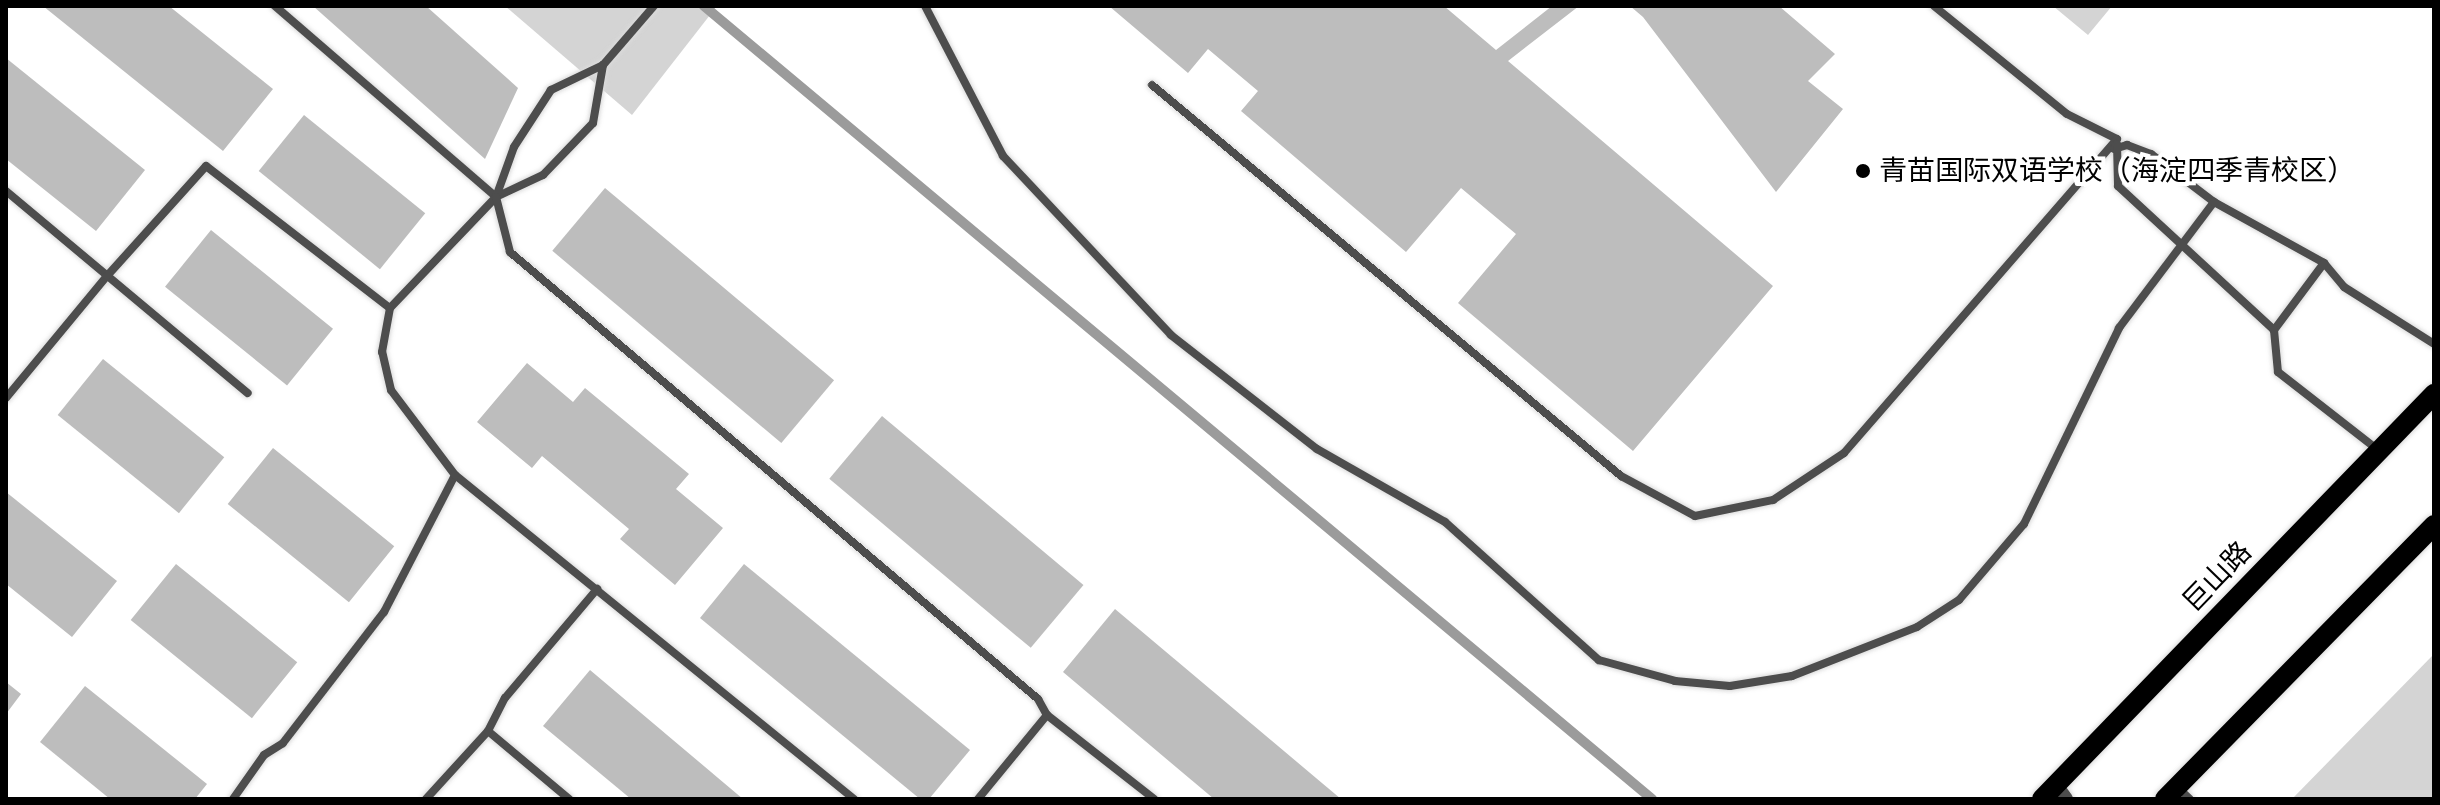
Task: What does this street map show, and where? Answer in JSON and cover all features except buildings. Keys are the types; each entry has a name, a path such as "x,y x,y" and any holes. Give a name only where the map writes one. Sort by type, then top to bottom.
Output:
{"main road":[{"name":"巨山路","path":"2055,794 2434,394"},
{"path":"2178,795 2431,532"}],"street":[{"path":"275,6 496,197"},
{"path":"654,6 603,65 551,90 514,147 496,197 510,252 1038,699 1047,715 1154,799"},
{"path":"925,6 1003,156 1171,335 1317,449 1445,522 1599,660 1675,681 1730,686 1792,676 1917,627 1959,600 2024,524 2119,328 2214,202"},
{"path":"1934,6 2067,114 2117,139"},
{"path":"603,65 593,123 543,175 496,197 390,308 382,352 391,390 455,475 854,799"},
{"path":"1152,85 1621,476 1695,516 1773,500 1844,453 2117,139"},
{"path":"2117,139 2118,186 2274,330 2278,372 2378,450"},
{"path":"2117,139 2114,149 2127,145 2151,154 2214,202 2324,263 2344,287 2434,344"},
{"path":"6,398 107,276 206,166 390,308"},
{"path":"6,191 248,393"},
{"path":"2274,330 2324,263"},
{"path":"233,799 264,755 283,743 384,612 455,475"},
{"path":"426,799 488,731 505,698 597,589"},
{"path":"978,799 1047,715"},
{"path":"488,731 569,799"}],"shaded area":[{"path":"505,6 717,6 632,115"},
{"path":"2053,6 2112,6 2088,35"},
{"path":"2434,654 2434,799 2292,799"}],"waterway":[{"path":"704,6 1652,799"}],"place":[{"name":"青苗国际双语学校（海淀四季青校区）","path":"1863,171"}]}
